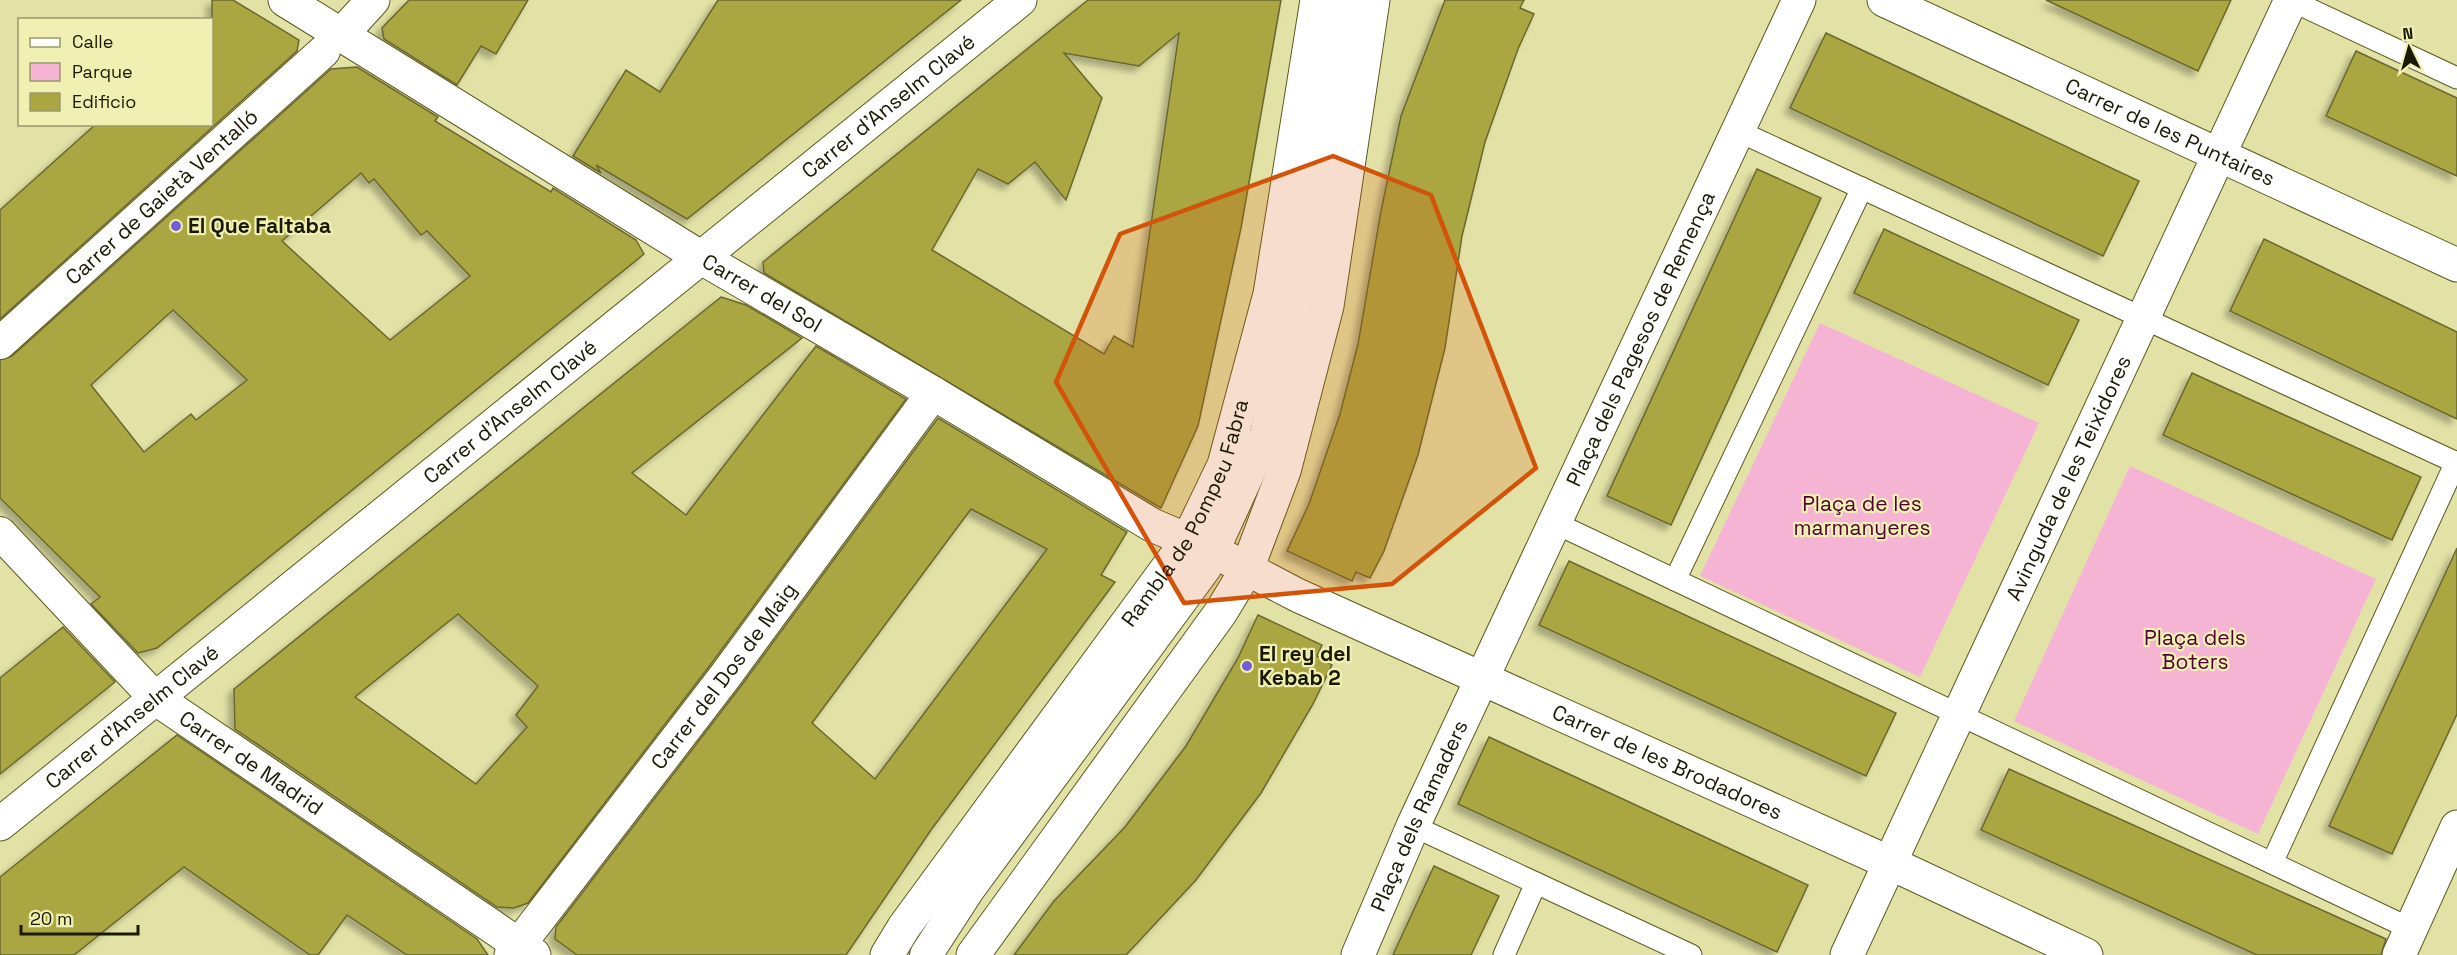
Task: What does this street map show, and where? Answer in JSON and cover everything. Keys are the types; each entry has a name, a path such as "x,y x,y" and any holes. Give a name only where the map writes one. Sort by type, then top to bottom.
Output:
{"street":[{"name":"Carrer del Sol","path":"285,0 333,42 933,393 1152,525 1247,569"},
{"name":"Carrer de Gaietà Ventalló","path":"0,343 333,42 373,0"},
{"name":"Carrer d'Anselm Clavé","path":"0,824 700,256 1020,0"},
{"name":"Rambla de Pompeu Fabra","path":"926,955 968,890 1194,582 1200,546 1270,294 1317,0"},
{"name":"Rambla de Pompeu Fabra","path":"887,955 904,927 1200,546 1266,435 1310,233 1345,0"},
{"path":"973,955 1221,612 1247,569 1284,471 1328,306 1373,0"},
{"name":"Plaça dels Pagesos de Remença","path":"1482,678 1799,0"},
{"name":"Carrer de les Puntaires","path":"1884,0 2457,265"},
{"name":"Avinguda de les Teixidores","path":"1847,955 2290,0"},
{"name":"Carrer del Dos de Maig","path":"521,952 933,393"},
{"name":"Carrer de Madrid","path":"0,533 155,698 521,952"},
{"name":"Carrer de les Brodadores","path":"1247,569 1297,595 1846,846 1890,863 2086,955"},
{"name":"Plaça dels Ramaders","path":"1358,955 1413,826 1482,678"},
{"path":"2405,942 2457,827"}],"lane":[{"path":"2290,0 2457,78"},
{"path":"1738,131 2456,463 2272,863"},
{"path":"1674,580 1862,188"},
{"path":"1555,523 2272,863 2405,942"},
{"path":"1413,826 1690,955"},
{"path":"1504,955 1536,883"}],"highlighted area":[{"path":"1333,156 1431,195 1536,468 1392,584 1184,603 1056,382 1120,234"}],"green space":[{"name":"Plaça de les marmanyeres","path":"1820,323 2039,423 1920,677 1700,576"},
{"name":"Plaça dels Boters","path":"2130,466 2376,579 2258,834 2014,721"}],"building":[{"path":"212,0 233,0 299,40 297,51 0,319 0,210 94,126 213,126"},
{"path":"409,0 528,0 496,54 481,46 457,85 384,39 382,28"},
{"path":"718,0 961,0 687,219 596,165 601,173 573,156 626,70 660,92"},
{"path":"1088,0 1281,0 1241,228 1198,426 1161,508 764,273 763,262","holes":["1179,33 1133,347 1114,336 1104,354 932,250 978,169 1008,184 1035,162 1066,200 1102,98 1064,53 1139,66"]},
{"path":"1445,0 1524,0 1520,8 1534,14 1518,49 1485,142 1462,236 1445,348 1418,455 1384,551 1370,578 1356,572 1352,581 1287,551 1309,504 1340,414 1358,344 1381,211 1401,116"},
{"path":"2046,0 2231,0 2198,71"},
{"path":"1826,33 2139,181 2103,256 1790,108"},
{"path":"2356,51 2457,98 2457,176 2326,116"},
{"path":"357,67 438,117 435,121 551,192 553,188 636,240 644,254 157,648 138,653 91,604 100,597 0,498 0,360 12,356 331,69","holes":["361,173 369,183 374,179 421,235 427,231 470,276 390,340 282,241","173,310 247,380 196,420 191,414 144,452 91,385"]},
{"path":"1757,169 1821,198 1671,525 1607,496"},
{"path":"1884,229 2079,320 2048,385 1854,293"},
{"path":"2264,239 2457,332 2457,419 2230,311"},
{"path":"721,297 746,305 802,338 632,473 686,515 816,346 906,399 711,664 528,903 514,908 497,907 235,729 234,689","holes":["458,614 538,686 516,715 527,727 476,784 355,697"]},
{"path":"2192,373 2421,477 2392,540 2163,435"},
{"path":"938,418 1127,532 1101,575 1115,582 931,830 846,955 577,955 555,939 556,927 741,686","holes":["971,509 1047,549 875,779 812,723"]},
{"path":"2457,548 2457,714 2392,854 2329,826"},
{"path":"1569,561 1896,713 1866,776 1539,625"},
{"path":"1258,615 1322,645 1317,656 1332,665 1313,704 1261,793 1196,880 1126,955 1014,955 1054,901 1125,827 1186,746 1238,658"},
{"path":"63,627 115,682 0,774 0,678"},
{"path":"177,735 477,939 488,955 407,955 347,915 318,955 310,955 184,867 74,955 0,955 0,877"},
{"path":"1489,737 1808,885 1777,952 1458,804"},
{"path":"2009,769 2386,939 2381,955 2257,955 1981,830"},
{"path":"1434,866 1499,896 1471,955 1393,955"}],"place":[{"name":"El Que Faltaba","path":"176,226"},
{"name":"El rey del Kebab 2","path":"1247,666"}]}
